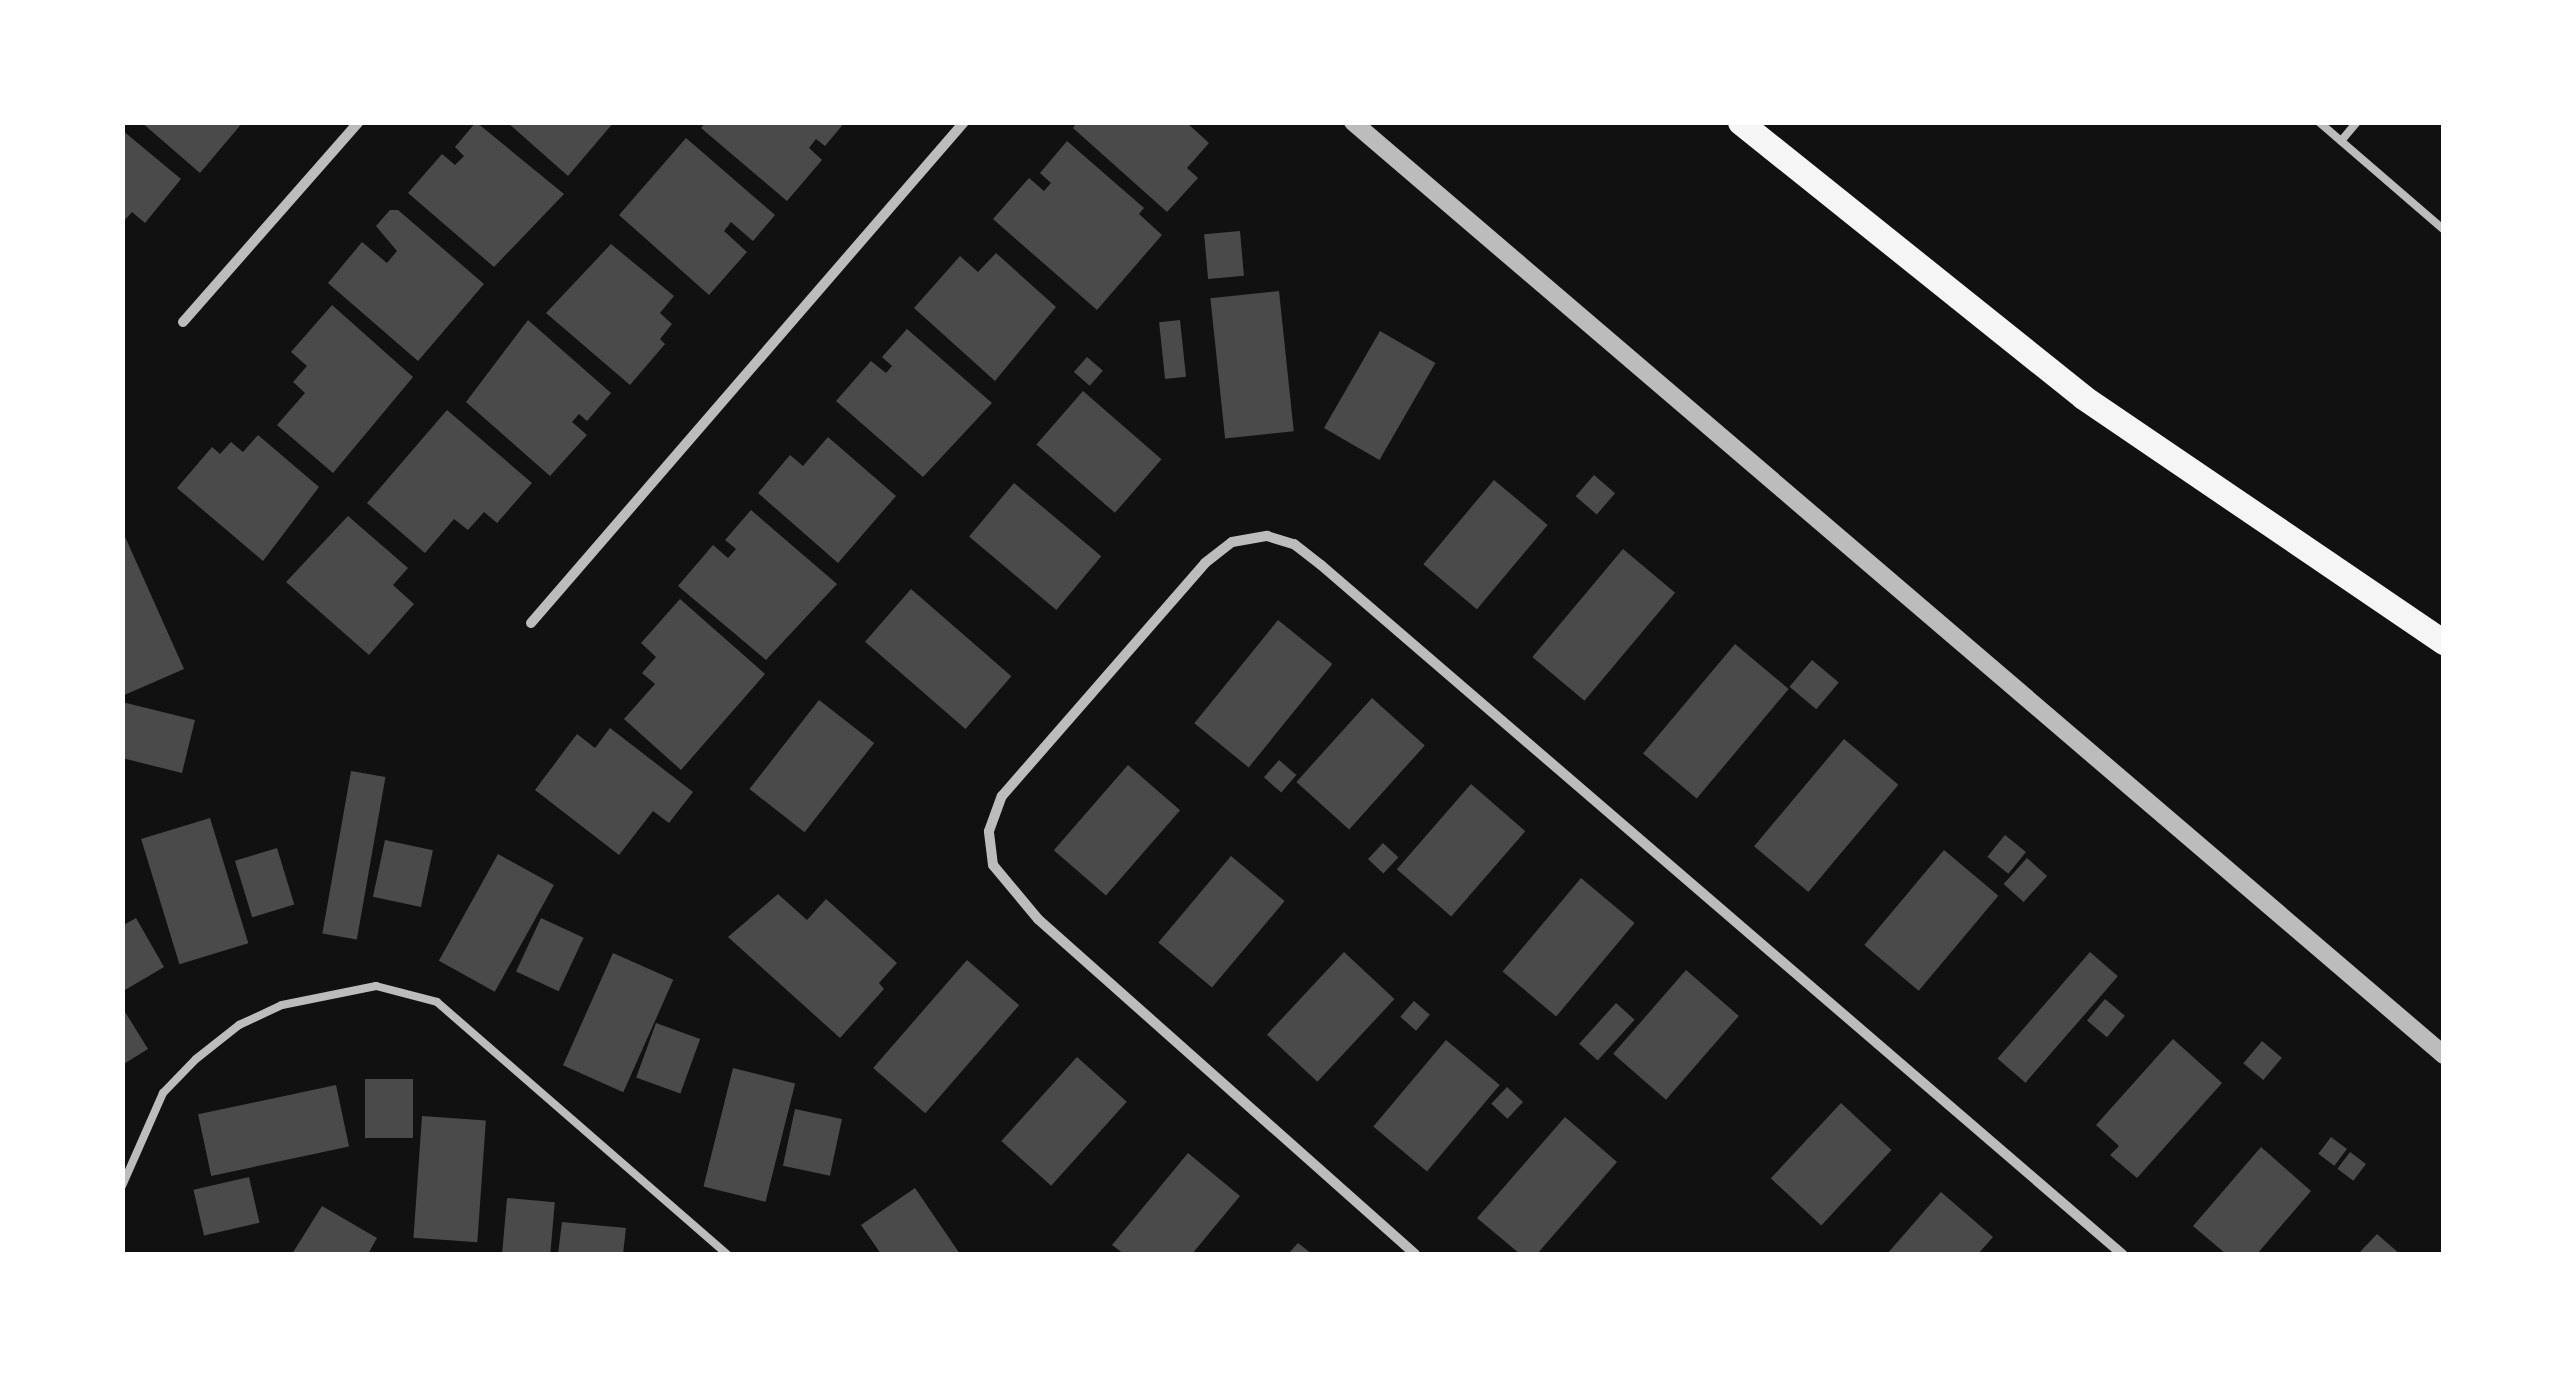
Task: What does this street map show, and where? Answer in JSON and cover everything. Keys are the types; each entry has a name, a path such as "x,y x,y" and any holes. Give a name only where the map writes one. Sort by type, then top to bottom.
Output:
{"main road":[{"path":"1740,122 2083,398 2444,642"}],"street":[{"path":"183,322 359,122"},
{"path":"531,623 964,122"},
{"path":"1353,122 2444,1055"},
{"path":"1415,1254 1038,918 992,866 989,831 1002,796 1205,563 1232,542 1267,536 1294,544 1321,565 2122,1254"}],"lane":[{"path":"2319,122 2444,230"},
{"path":"2340,141 2357,122"},
{"path":"122,1186 163,1093 196,1059 239,1025 282,1004 376,986 437,1002 727,1254"}],"building":[{"path":"141,122 243,122 200,173"},
{"path":"476,122 564,194 494,267 408,193 442,154 455,165 464,156 455,147"},
{"path":"507,122 614,122 568,176"},
{"path":"706,122 845,122 825,146 816,139 809,148 822,160 787,201 701,128"},
{"path":"1077,122 1186,122 1209,143 1187,168 1198,178 1167,212 1073,128"},
{"path":"122,130 181,179 145,223 132,212 122,223"},
{"path":"686,138 775,215 753,241 731,222 724,231 747,252 709,295 619,215"},
{"path":"1067,141 1144,208 1139,214 1162,235 1097,310 993,219 1029,178 1044,191 1051,183 1040,173"},
{"path":"390,210 398,210 484,284 418,361 328,283 362,242 387,263 397,251 376,226"},
{"path":"1240,231 1244,276 1208,279 1204,234"},
{"path":"611,244 674,296 660,313 672,324 660,339 665,344 630,385 546,313"},
{"path":"996,253 1056,307 995,381 914,308 960,256 978,272"},
{"path":"1279,291 1294,431 1225,438 1210,298"},
{"path":"332,305 413,377 333,473 277,425 305,393 293,382 307,366 291,352"},
{"path":"528,320 611,393 587,421 579,414 572,422 587,435 550,476 466,402"},
{"path":"1180,320 1186,377 1165,379 1159,322"},
{"path":"907,329 992,403 923,477 836,401 871,361 886,373 892,366 882,357"},
{"path":"1380,331 1435,363 1379,460 1324,428"},
{"path":"1087,357 1103,371 1090,386 1074,372"},
{"path":"1083,391 1161,459 1115,513 1036,445"},
{"path":"447,410 532,483 497,523 484,512 468,530 454,519 425,553 367,503"},
{"path":"258,435 319,487 263,561 177,488 212,447 220,454 231,442 243,452"},
{"path":"828,437 896,496 838,563 758,493 790,455 803,466"},
{"path":"1594,475 1615,493 1597,515 1576,496"},
{"path":"1494,480 1548,525 1477,609 1423,564"},
{"path":"1014,483 1101,556 1056,610 969,537"},
{"path":"751,510 837,584 766,660 678,586 713,545 728,558 736,549 725,540"},
{"path":"348,516 408,568 393,585 414,604 369,655 286,582"},
{"path":"122,530 184,669 122,696"},
{"path":"1623,549 1675,593 1584,701 1532,657"},
{"path":"911,589 1011,676 965,729 865,642"},
{"path":"680,599 765,674 681,770 624,719 655,684 642,673 656,657 641,643"},
{"path":"1278,620 1332,664 1249,767 1194,723"},
{"path":"1735,644 1789,689 1697,799 1643,754"},
{"path":"1812,660 1839,682 1816,709 1790,687"},
{"path":"1372,698 1425,746 1349,829 1296,782"},
{"path":"819,700 874,743 805,832 749,789"},
{"path":"122,702 195,720 182,773 122,758"},
{"path":"610,728 693,792 669,823 653,811 619,855 535,790 577,734 595,748"},
{"path":"1844,739 1898,785 1808,892 1754,846"},
{"path":"1279,760 1296,775 1281,792 1264,777"},
{"path":"1128,765 1180,810 1106,896 1054,850"},
{"path":"351,771 385,777 357,940 322,933"},
{"path":"1471,784 1525,831 1451,917 1397,869"},
{"path":"210,818 248,943 179,964 141,839"},
{"path":"2005,835 2026,852 2008,874 1987,857"},
{"path":"385,840 433,850 421,907 373,897"},
{"path":"1383,843 1398,857 1383,873 1368,859"},
{"path":"277,848 294,904 252,917 235,861"},
{"path":"1944,850 1998,896 1919,991 1864,945"},
{"path":"498,854 554,885 495,992 439,961"},
{"path":"1231,856 1285,901 1212,988 1158,943"},
{"path":"2027,858 2047,876 2024,902 2004,884"},
{"path":"1581,878 1635,923 1556,1016 1503,971"},
{"path":"778,894 807,920 826,899 897,963 879,983 884,989 840,1038 728,937"},
{"path":"136,918 164,967 125,990 122,926"},
{"path":"541,918 584,938 559,991 516,971"},
{"path":"1344,952 1394,999 1317,1082 1267,1035"},
{"path":"2090,952 2118,976 2025,1083 1997,1058"},
{"path":"613,953 673,980 623,1092 563,1065"},
{"path":"967,960 1019,1005 925,1113 873,1068"},
{"path":"1686,970 1739,1016 1666,1100 1613,1054"},
{"path":"2105,999 2125,1016 2107,1037 2087,1020"},
{"path":"1414,1001 1430,1015 1416,1031 1400,1017"},
{"path":"1616,1003 1635,1020 1598,1061 1579,1044"},
{"path":"122,1007 148,1049 122,1065"},
{"path":"656,1023 700,1039 680,1094 636,1078"},
{"path":"2173,1039 2222,1083 2137,1178 2110,1155 2119,1146 2096,1125"},
{"path":"1446,1040 1500,1085 1427,1172 1373,1127"},
{"path":"2262,1041 2282,1058 2263,1080 2243,1063"},
{"path":"1077,1057 1127,1102 1051,1186 1001,1141"},
{"path":"733,1068 795,1083 766,1202 703,1186"},
{"path":"365,1079 413,1079 413,1138 365,1138"},
{"path":"336,1085 349,1147 211,1176 198,1114"},
{"path":"1507,1087 1523,1102 1507,1119 1491,1104"},
{"path":"1841,1103 1891,1150 1821,1225 1771,1178"},
{"path":"795,1109 842,1119 830,1176 783,1166"},
{"path":"422,1116 486,1120 477,1242 413,1238"},
{"path":"1565,1117 1617,1162 1537,1254 1520,1254 1477,1218"},
{"path":"2331,1137 2347,1149 2334,1166 2318,1154"},
{"path":"2261,1147 2311,1191 2257,1254 2226,1254 2193,1226"},
{"path":"2350,1152 2366,1164 2353,1181 2337,1169"},
{"path":"1188,1153 1240,1196 1192,1254 1124,1254 1112,1245"},
{"path":"249,1177 260,1223 204,1236 193,1190"},
{"path":"915,1188 960,1254 881,1254 861,1225"},
{"path":"1941,1192 1993,1237 1978,1254 1887,1254"},
{"path":"507,1198 555,1202 550,1254 502,1254"},
{"path":"322,1206 377,1238 368,1254 292,1254"},
{"path":"562,1222 626,1228 623,1254 558,1254"},
{"path":"2377,1234 2400,1254 2358,1254"},
{"path":"1298,1243 1312,1254 1288,1254"}]}
